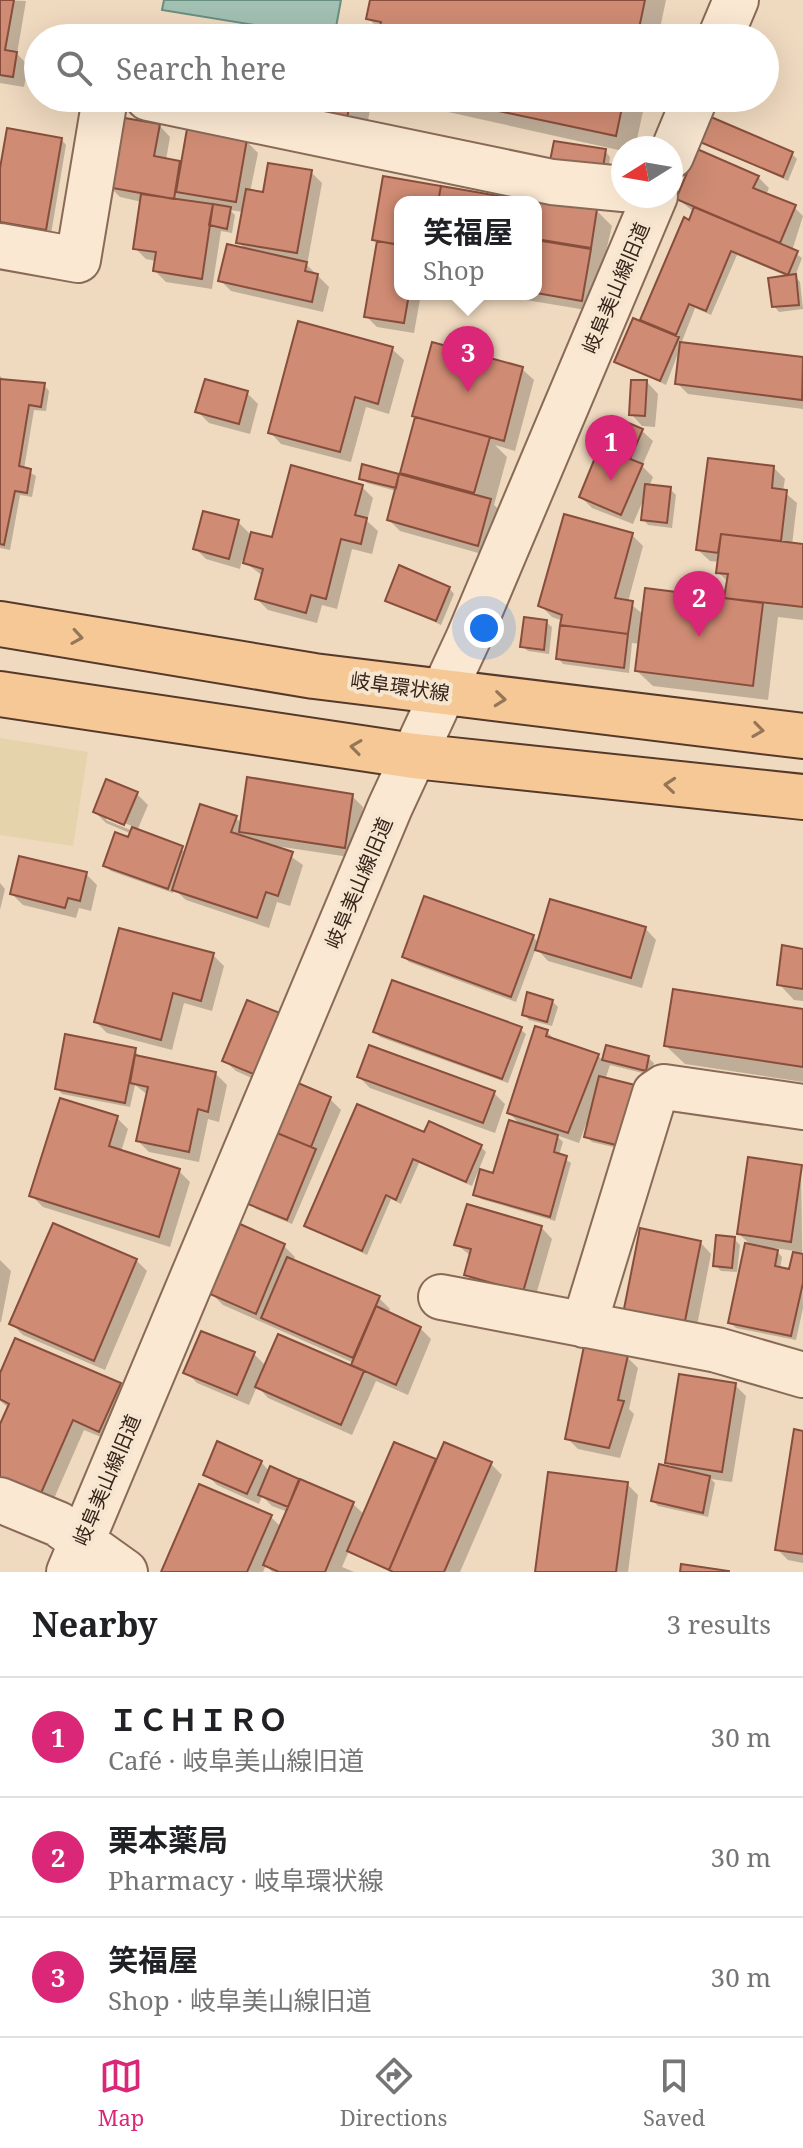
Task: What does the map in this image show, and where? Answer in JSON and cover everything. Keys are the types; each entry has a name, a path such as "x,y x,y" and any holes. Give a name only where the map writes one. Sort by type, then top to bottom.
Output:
{"main road":[{"name":"岐阜環状線","path":"0,624 443,694 638,713 803,736"},
{"path":"0,694 414,756 803,797"}],"street":[{"path":"726,24 736,0"},
{"path":"0,246 78,260 103,112"},
{"path":"215,112 552,182 611,188"},
{"path":"679,136 689,112"},
{"name":"岐阜美山線旧道","path":"76,1556 650,208"},
{"path":"584,1325 655,1093 664,1087 803,1107"},
{"path":"441,1297 717,1350 803,1375"},
{"path":"0,1500 58,1524 76,1556 125,1572"}],"shaded area":[{"path":"164,0 341,0 337,24 248,24 162,10"},
{"path":"0,738 88,752 73,846 0,835"}],"building":[{"path":"0,0 14,0 5,50 17,52 13,77 0,75"},
{"path":"370,0 645,0 640,24 380,24 366,19"},
{"path":"319,112 348,112 347,118"},
{"path":"504,112 621,112 616,136"},
{"path":"119,117 160,124 154,156 180,161 174,199 107,187"},
{"path":"711,117 793,152 783,177 700,142"},
{"path":"7,128 62,138 46,230 0,222 0,168"},
{"path":"187,129 247,139 236,202 176,192"},
{"path":"554,141 606,149 603,168 550,161"},
{"path":"697,149 759,176 753,188 796,205 780,243 683,202 683,182"},
{"path":"268,163 312,170 297,253 236,243 246,189 263,192"},
{"path":"383,176 441,186 439,196 394,196 394,244 372,240"},
{"path":"441,186 499,196 439,196"},
{"path":"141,194 213,204 202,279 153,271 156,252 133,249"},
{"path":"542,199 597,209 591,248 542,240"},
{"path":"213,204 231,207 227,229 209,225"},
{"path":"694,207 798,251 788,275 731,251 706,311 689,304 676,335 640,320 684,217 689,220"},
{"path":"377,241 394,244 394,300 408,300 404,323 364,317"},
{"path":"542,241 591,249 582,301 542,294"},
{"path":"227,244 307,262 305,271 318,274 312,302 218,281"},
{"path":"796,274 799,305 772,307 768,278"},
{"path":"633,318 679,337 660,381 614,362"},
{"path":"298,321 393,347 378,404 355,397 340,452 268,433"},
{"path":"432,342 523,367 504,441 412,416"},
{"path":"680,342 803,357 802,400 675,384"},
{"path":"0,379 45,383 41,407 29,405 19,466 31,469 27,493 15,491 4,545 0,544"},
{"path":"205,379 248,391 239,424 195,412"},
{"path":"631,380 647,380 645,416 629,415"},
{"path":"612,416 643,429 630,459 643,464 621,515 579,497"},
{"path":"415,417 490,437 474,493 400,473"},
{"path":"708,458 774,466 772,488 787,490 781,541 721,534 718,553 696,550"},
{"path":"362,464 399,474 396,488 359,479"},
{"path":"291,465 363,485 355,515 367,518 361,544 341,539 326,599 311,595 306,613 255,599 263,569 243,563 251,532 272,537"},
{"path":"399,474 491,499 478,546 387,520"},
{"path":"645,484 671,487 667,523 641,520"},
{"path":"203,511 239,520 229,559 193,549"},
{"path":"564,514 633,533 615,598 633,601 628,634 560,625 562,615 538,606"},
{"path":"721,534 803,544 803,607 724,598 728,574 716,573"},
{"path":"399,565 450,587 436,621 385,601"},
{"path":"645,588 763,603 753,686 635,671"},
{"path":"524,617 547,620 544,650 520,647"},
{"path":"560,625 628,634 624,668 556,659"},
{"path":"247,777 353,794 345,848 239,832"},
{"path":"106,779 138,792 124,825 93,812"},
{"path":"200,804 237,816 231,832 293,852 278,896 266,892 257,918 172,890"},
{"path":"132,827 183,846 168,889 103,866 115,832 128,837"},
{"path":"19,856 87,872 80,901 68,898 65,908 10,894"},
{"path":"424,896 534,935 511,997 402,957"},
{"path":"550,899 646,927 631,978 535,950"},
{"path":"119,928 214,953 201,1001 173,993 161,1040 94,1022"},
{"path":"782,945 803,949 803,989 777,985"},
{"path":"392,980 522,1027 502,1079 373,1032"},
{"path":"673,989 803,1009 803,1067 664,1046"},
{"path":"527,992 553,1000 547,1022 522,1015"},
{"path":"247,1000 280,1013 256,1075 222,1061"},
{"path":"535,1026 548,1030 546,1036 599,1054 568,1133 507,1113"},
{"path":"65,1034 136,1048 125,1103 55,1089"},
{"path":"369,1045 495,1091 483,1123 357,1077"},
{"path":"606,1045 649,1056 646,1071 602,1060"},
{"path":"135,1055 216,1072 208,1112 198,1109 189,1152 136,1141 148,1087 130,1083"},
{"path":"599,1076 635,1085 620,1146 584,1137"},
{"path":"298,1083 331,1097 311,1147 277,1133"},
{"path":"60,1098 118,1116 109,1146 180,1169 159,1237 29,1196"},
{"path":"357,1104 424,1132 429,1121 482,1145 466,1182 413,1159 396,1200 386,1195 362,1251 304,1226"},
{"path":"509,1120 558,1135 554,1152 567,1156 550,1217 473,1195 480,1169 493,1173"},
{"path":"277,1133 316,1149 287,1220 248,1204"},
{"path":"748,1157 802,1165 791,1242 737,1234"},
{"path":"467,1204 542,1226 523,1292 464,1275 471,1249 454,1245"},
{"path":"53,1223 137,1259 94,1361 9,1324"},
{"path":"240,1224 285,1244 256,1314 210,1294"},
{"path":"640,1228 701,1241 683,1331 622,1319"},
{"path":"716,1235 735,1237 732,1268 713,1266"},
{"path":"745,1243 778,1250 775,1266 789,1269 793,1252 803,1254 803,1283 791,1336 728,1323"},
{"path":"287,1257 380,1296 353,1358 261,1318"},
{"path":"376,1306 421,1327 396,1385 351,1365"},
{"path":"201,1331 255,1352 237,1395 183,1373"},
{"path":"278,1334 364,1371 341,1425 255,1387"},
{"path":"15,1338 121,1383 99,1432 73,1420 38,1500 0,1484 0,1424 9,1404 0,1399 0,1373"},
{"path":"584,1346 628,1355 618,1400 624,1401 609,1448 565,1439"},
{"path":"679,1374 736,1383 722,1472 665,1463"},
{"path":"794,1429 803,1431 803,1554 775,1550"},
{"path":"217,1441 262,1461 247,1494 203,1475"},
{"path":"394,1442 436,1459 389,1570 347,1551"},
{"path":"444,1442 492,1462 444,1572 393,1572 389,1570"},
{"path":"659,1464 710,1476 703,1513 651,1501"},
{"path":"270,1466 299,1479 288,1507 258,1495"},
{"path":"548,1472 628,1482 616,1572 535,1572"},
{"path":"300,1479 354,1502 325,1572 279,1572 263,1565"},
{"path":"199,1484 272,1515 247,1572 161,1572"},
{"path":"681,1564 729,1571 729,1572 680,1572"}],"place":[{"name":"笑福屋","path":"468,392"},
{"name":"ＩＣＨＩＲＯ","path":"611,481"},
{"name":"栗本薬局","path":"699,637"}]}
